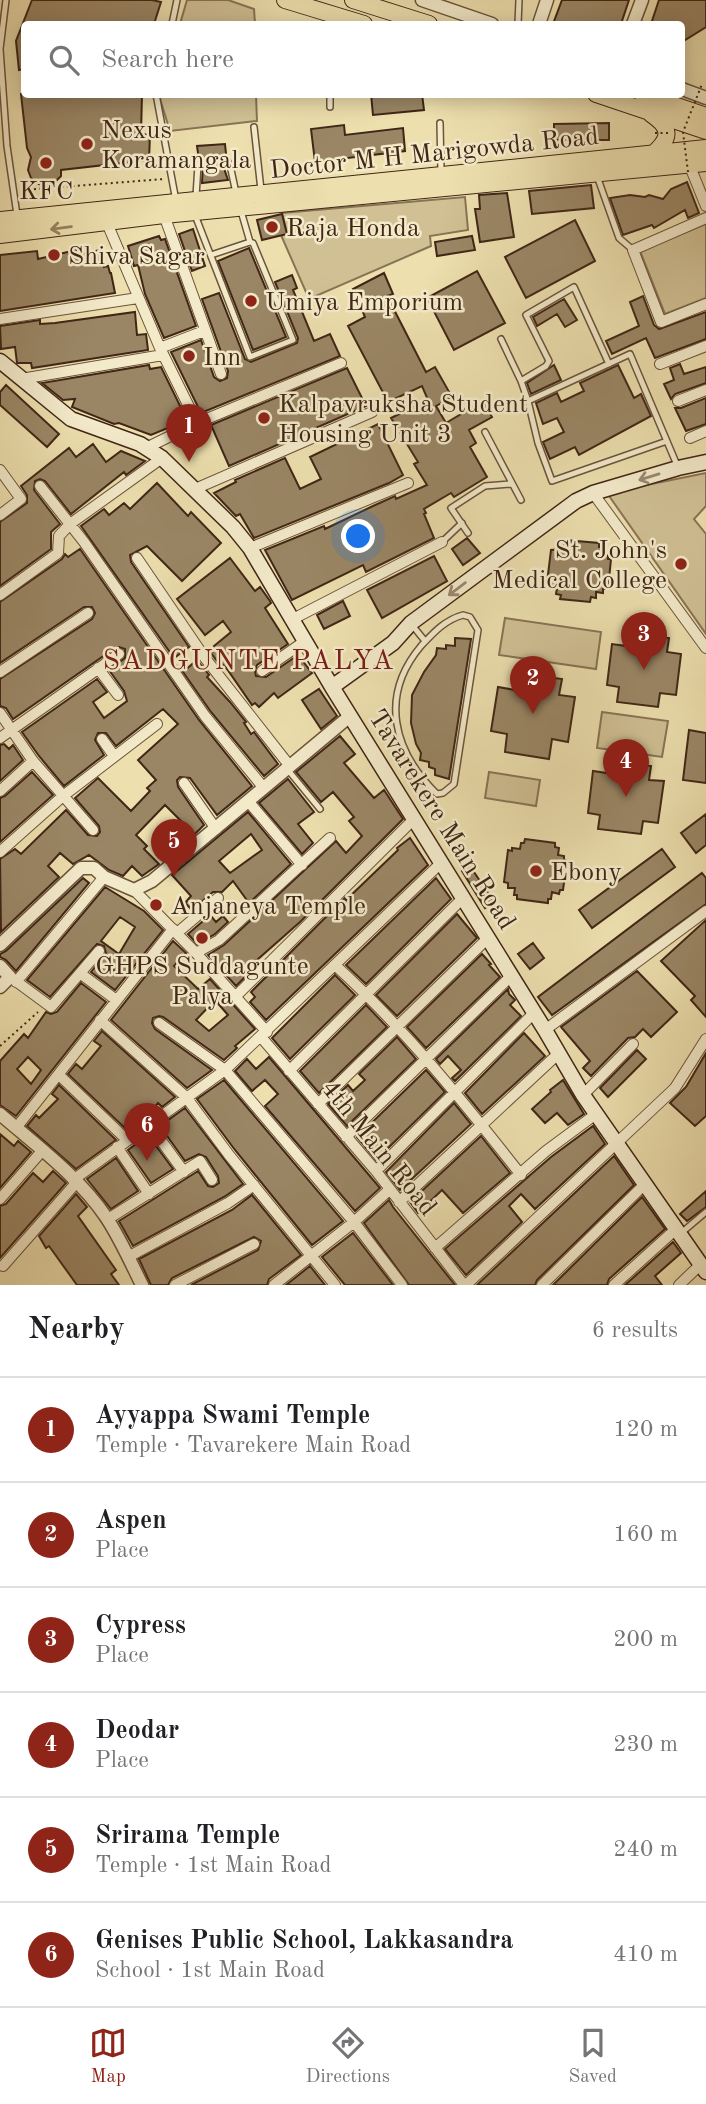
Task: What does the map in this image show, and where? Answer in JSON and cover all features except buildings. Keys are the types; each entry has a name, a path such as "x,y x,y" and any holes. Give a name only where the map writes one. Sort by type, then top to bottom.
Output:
{"main road":[{"path":"285,0 329,19"},
{"path":"354,0 420,21"},
{"path":"619,98 706,116"},
{"path":"642,102 706,131"},
{"path":"642,102 658,119 667,135 666,142 652,155"},
{"name":"Doctor M H Marigowda Road","path":"239,202 261,193 706,148"},
{"name":"Doctor M H Marigowda Road","path":"0,235 164,215 195,206 596,173 689,168 706,163"},
{"name":"Doctor M H Marigowda Road","path":"0,220 16,211 176,201 195,206"},
{"name":"Tavarekere Main Road","path":"0,361 71,419 146,448 162,458 233,527 250,548 291,620 583,1095 678,1231 703,1262"},
{"path":"330,683 393,643 408,625 563,509 593,494 706,462"}],"street":[{"path":"422,0 483,21"},
{"path":"540,21 547,0"},
{"path":"634,21 642,0"},
{"path":"685,90 706,98"},
{"path":"689,168 706,206"},
{"path":"164,215 221,374"},
{"path":"706,218 633,250 661,322 706,304"},
{"path":"107,223 161,352 197,423"},
{"path":"0,319 138,298"},
{"path":"21,379 161,352 204,331"},
{"path":"660,364 706,346"},
{"path":"146,448 197,423 341,363"},
{"path":"678,401 706,390"},
{"path":"195,489 372,411"},
{"path":"690,438 706,431"},
{"path":"0,595 58,553 59,536 70,524 162,458"},
{"path":"0,470 21,499 0,515"},
{"path":"250,548 408,483"},
{"path":"40,486 70,524 205,716 263,787"},
{"path":"593,494 706,648"},
{"path":"291,620 442,542"},
{"path":"137,558 205,658 287,767"},
{"path":"0,673 88,612"},
{"path":"262,671 304,641"},
{"path":"0,738 119,654"},
{"path":"98,668 118,695"},
{"path":"0,713 33,761 93,830"},
{"path":"0,945 81,869 94,868 104,877 134,890 152,881 350,716"},
{"path":"0,852 63,796 157,724"},
{"path":"102,738 114,756"},
{"path":"0,791 33,761"},
{"path":"184,783 216,829"},
{"path":"248,801 302,864"},
{"path":"236,996 414,819"},
{"path":"196,953 219,940 330,838"},
{"path":"2,1266 75,1182 117,1147 225,1070 441,863"},
{"path":"0,986 13,979 104,877"},
{"name":"4th Main Road","path":"134,890 236,996 289,1071 376,1171 465,1285"},
{"path":"16,1128 130,981 175,931 218,898"},
{"path":"289,1071 463,898"},
{"path":"545,1030 706,911"},
{"path":"318,1104 488,938"},
{"path":"38,1012 51,1007 97,954"},
{"path":"335,965 398,1026 455,1091 521,1175"},
{"path":"0,967 51,1007"},
{"path":"81,974 116,999"},
{"path":"346,1137 511,976"},
{"path":"376,1171 534,1013"},
{"path":"100,1020 186,1097 335,1285"},
{"path":"159,1023 225,1070 354,1222 402,1285"},
{"path":"465,1285 675,1088 706,1039"},
{"path":"583,1095 633,1044"},
{"path":"399,1202 559,1053"},
{"path":"59,1075 127,1140"},
{"path":"435,1248 554,1145 596,1114"},
{"path":"2,1120 16,1128 75,1182 107,1219 142,1285"},
{"path":"149,1124 184,1172"},
{"path":"117,1147 149,1194"},
{"path":"0,1199 42,1151"},
{"path":"107,1219 200,1161 212,1180"},
{"path":"542,1285 645,1184"},
{"path":"128,1257 228,1203 254,1185"},
{"path":"274,1285 354,1222 389,1190"},
{"path":"614,1285 678,1231"},
{"path":"175,1285 254,1244"},
{"path":"679,1285 703,1262"}],"lane":[{"path":"6,0 0,49 7,146 16,211"},
{"path":"173,21 177,0"},
{"path":"517,21 519,0"},
{"path":"157,98 176,201"},
{"path":"330,98 330,107"},
{"path":"440,123 441,175"},
{"path":"254,127 261,193"},
{"path":"198,165 195,206 250,357 293,340 254,245 250,242 230,165 226,159"},
{"path":"596,173 619,238 633,250"},
{"path":"211,255 250,242"},
{"path":"521,381 546,366 549,361 526,315 574,287 609,363"},
{"path":"501,339 521,381 538,443 552,481 667,441"},
{"path":"528,401 630,354 678,468"},
{"path":"485,432 520,500"},
{"path":"468,533 451,508 485,486 511,484"},
{"path":"442,542 462,523"},
{"path":"428,610 441,625"},
{"path":"463,615 470,617 478,630 454,784 443,793 437,794 421,778 404,748 395,716 397,685 413,656 441,625 449,619 463,615"},
{"path":"408,625 425,641"},
{"path":"287,767 320,809"},
{"path":"678,1231 706,1212"}],"path":[{"path":"689,168 683,132 702,84"},
{"path":"655,133 671,133"},
{"path":"14,191 171,179"},
{"path":"97,954 130,981"},
{"path":"0,1046 38,1012"}],"shaded area":[{"path":"187,0 228,0 254,9 255,21 181,21"},
{"path":"256,98 257,121 170,131 160,99"},
{"path":"465,197 468,230 430,236 431,246 309,299 281,235 287,233 282,213"},
{"path":"706,224 706,298 665,314 640,251"},
{"name":"St. John's Medical College","path":"706,473 706,506 694,519 706,534 706,634 607,493"},
{"path":"505,618 601,632 596,669 499,655"},
{"path":"602,712 668,721 662,757 597,748"},
{"path":"489,772 540,780 536,806 485,798"}],"place":[{"name":"Nexus Koramangala","path":"87,144"},
{"name":"KFC","path":"46,163"},
{"name":"Raja Honda","path":"272,227"},
{"name":"Shiva Sagar","path":"54,255"},
{"name":"Umiya Emporium","path":"251,301"},
{"name":"Inn","path":"189,356"},
{"name":"Kalpavruksha Student Housing Unit 3","path":"264,418"},
{"name":"Ayyappa Swami Temple","path":"189,462"},
{"name":"St. John's Medical College","path":"681,564"},
{"name":"Cypress","path":"644,670"},
{"name":"Aspen","path":"533,714"},
{"name":"Deodar","path":"626,797"},
{"name":"Ebony","path":"536,871"},
{"name":"Srirama Temple","path":"174,877"},
{"name":"Anjaneya Temple","path":"156,905"},
{"name":"GHPS Suddagunte Palya","path":"202,938"},
{"name":"Genises Public School, Lakkasandra","path":"147,1161"}],"district":[{"name":"SADGUNTE PALYA","path":"249,659"}]}
